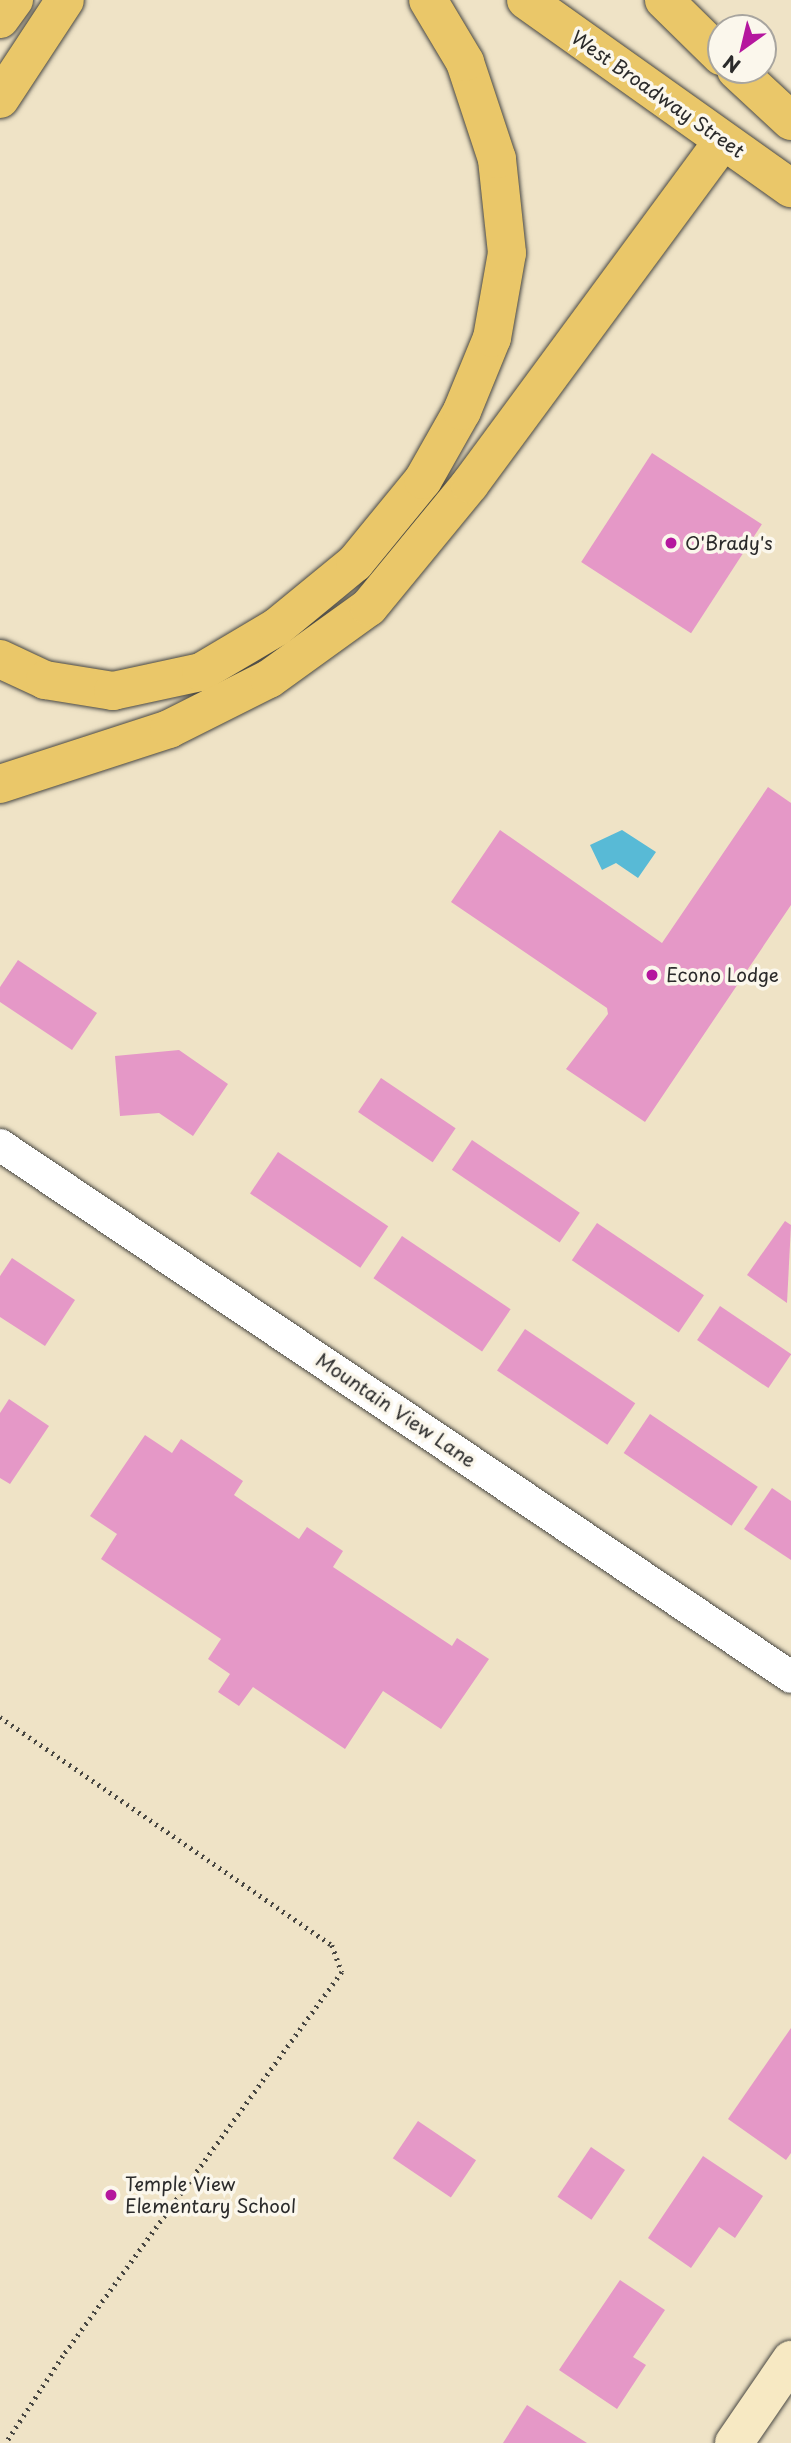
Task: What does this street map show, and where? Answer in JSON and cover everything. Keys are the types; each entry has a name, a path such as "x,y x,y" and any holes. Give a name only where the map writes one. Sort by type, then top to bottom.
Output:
{"main road":[{"path":"0,19 14,0"},
{"path":"0,99 65,0"},
{"path":"0,659 45,680 113,691 201,672 276,627 355,563 423,480 461,411 492,338 507,253 497,159 465,62 428,0"},
{"name":"West Broadway Street","path":"526,0 791,188"},
{"path":"664,0 707,42"},
{"path":"751,84 791,121"},
{"path":"0,784 169,729 269,679 369,607 470,484 723,141"}],"street":[{"name":"Mountain View Lane","path":"0,1145 791,1677"},
{"path":"734,2443 791,2360"}],"path":[{"path":"0,1717 332,1945 342,1972 63,2356 6,2443"}],"water":[{"path":"622,830 656,852 638,878 616,863 602,870 590,845"}],"building":[{"name":"O'Brady's","path":"652,453 762,524 691,633 581,562"},
{"name":"Econo Lodge","path":"768,787 791,803 791,905 645,1122 566,1069 608,1014 607,1008 451,902 500,830 662,943"},
{"path":"18,960 97,1013 72,1050 0,1002 0,987"},
{"path":"179,1050 228,1084 193,1136 159,1113 120,1116 115,1056"},
{"path":"381,1078 456,1128 433,1162 358,1112"},
{"path":"472,1140 580,1213 560,1243 452,1170"},
{"path":"278,1152 388,1226 360,1268 250,1193"},
{"path":"785,1221 791,1225 787,1303 747,1275"},
{"path":"597,1223 704,1295 679,1332 572,1260"},
{"path":"402,1236 511,1309 482,1352 373,1278"},
{"path":"12,1258 75,1300 45,1346 0,1317 0,1276"},
{"path":"720,1306 791,1354 768,1388 697,1340"},
{"path":"525,1329 635,1403 607,1445 497,1370"},
{"path":"9,1399 49,1426 10,1484 0,1478 0,1413"},
{"path":"650,1414 758,1487 731,1526 624,1453"},
{"path":"145,1435 172,1453 181,1439 243,1481 234,1495 299,1539 307,1527 343,1551 333,1567 452,1646 457,1638 489,1659 441,1729 383,1691 345,1749 253,1687 239,1706 218,1692 230,1674 208,1659 221,1639 101,1559 117,1534 90,1516"},
{"path":"772,1488 791,1501 791,1560 744,1529"},
{"path":"791,2028 791,2153 786,2160 728,2119"},
{"path":"418,2121 476,2160 451,2197 393,2158"},
{"path":"591,2147 625,2170 591,2220 557,2197"},
{"path":"703,2156 763,2196 735,2238 719,2227 691,2268 648,2238"},
{"path":"620,2280 665,2310 633,2357 646,2365 617,2409 559,2370"},
{"path":"527,2405 587,2443 503,2443"}],"place":[{"name":"O'Brady's","path":"671,543"},
{"name":"Econo Lodge","path":"652,975"},
{"name":"Temple View Elementary School","path":"111,2195"}]}
